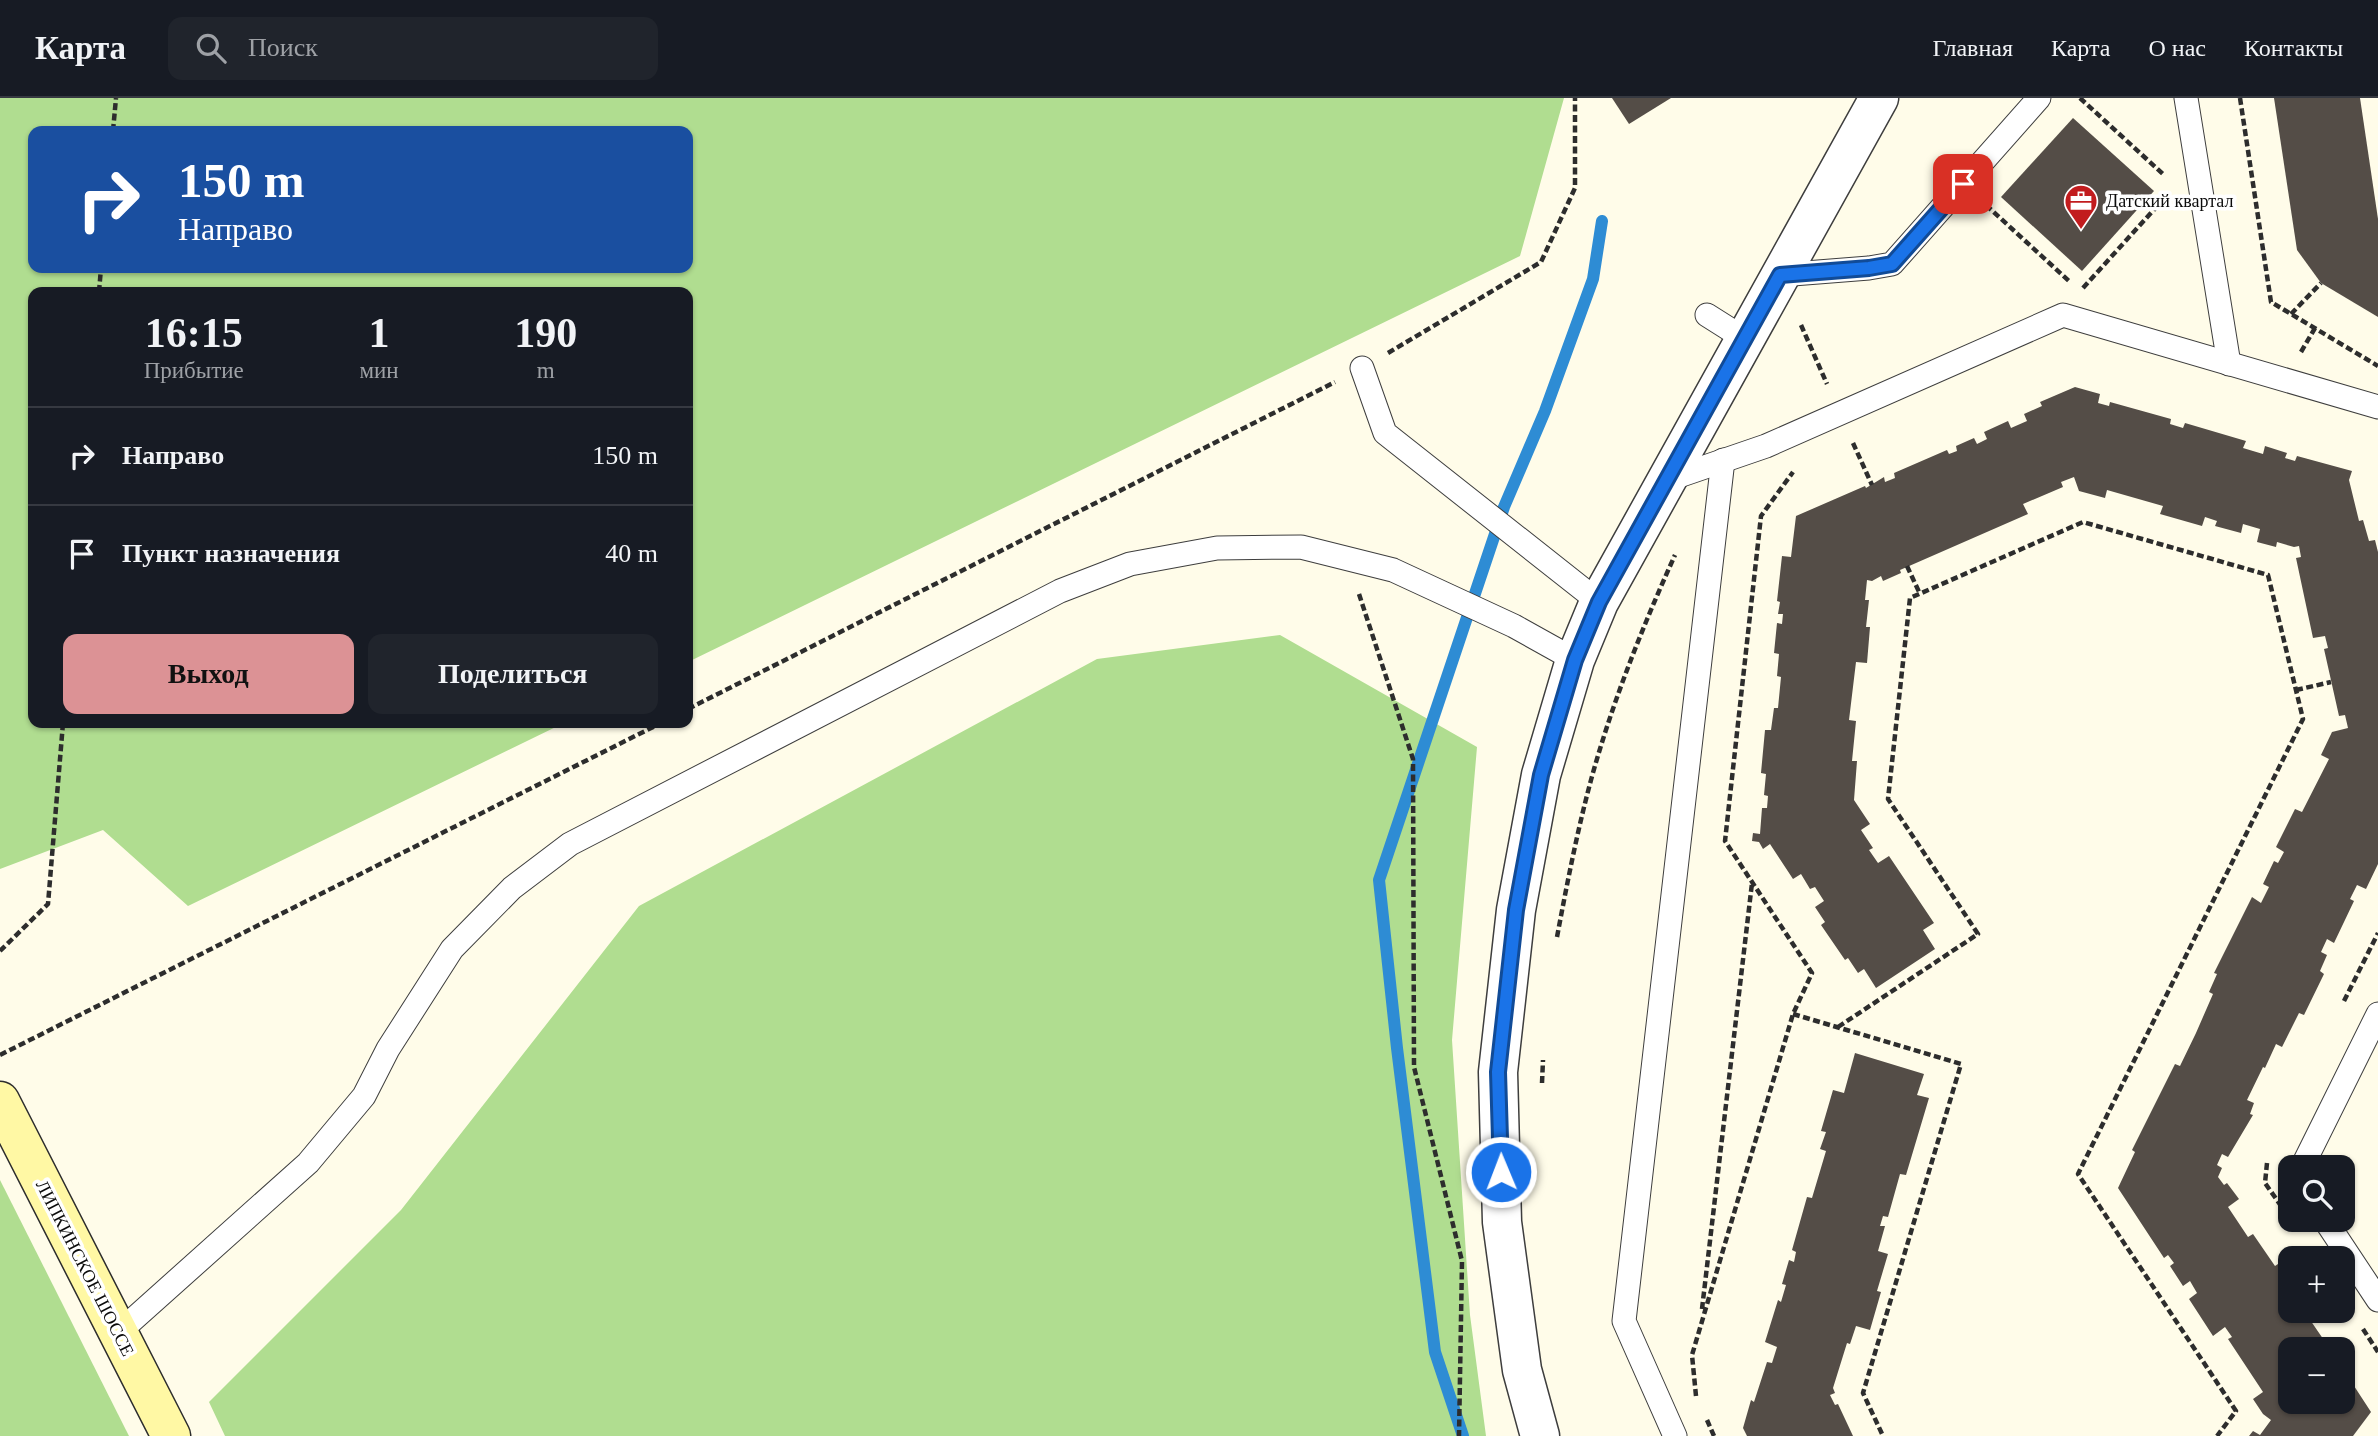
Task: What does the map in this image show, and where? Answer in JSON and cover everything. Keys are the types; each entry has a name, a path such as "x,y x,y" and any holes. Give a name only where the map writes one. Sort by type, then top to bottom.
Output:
{"street":[{"path":"1540,1436 1522,1370 1502,1222 1498,1072 1516,910 1541,775 1575,660 1599,602 1879,98"},
{"name":"ЛИПКИНСКОЕ ШОССЕ","path":"0,1101 171,1436"}],"lane":[{"path":"1780,275 1892,264 2039,98"},
{"path":"2186,98 2229,364"},
{"path":"1707,315 1745,339"},
{"path":"1667,480 1779,441 2063,316 2378,407"},
{"path":"1362,368 1385,433 1599,602"},
{"path":"1675,1436 1624,1321 1723,460"},
{"path":"118,1333 308,1163 363,1096 388,1049 452,949 512,888 570,844 1060,591 1129,564 1217,548 1301,547 1393,570 1514,626 1575,660"},
{"path":"2308,1155 2378,1014"},
{"path":"2333,1232 2378,1300"}],"path":[{"path":"113,126 116,98"},
{"path":"693,706 1362,368 1541,262 1575,188 1575,98"},
{"path":"2080,98 2166,177"},
{"path":"2240,98 2270,302 2378,366"},
{"path":"1963,184 2080,291 2176,186"},
{"path":"2291,314 2321,283"},
{"path":"1695,1393 1692,1355 1793,1014 1812,973 1725,841 1761,516 1790,474"},
{"path":"1838,1027 1978,934 1888,799 1910,598 2084,522 2268,575 2303,719 2078,1174 2236,1411 2217,1436"},
{"path":"1555,948 1570,863 1591,779 1617,696 1648,615 1678,548"},
{"path":"1347,558 1413,759 1415,1067 1462,1261 1459,1436"},
{"path":"1907,566 1920,594"},
{"path":"2296,690 2331,682"},
{"path":"0,951 48,904 63,728"},
{"path":"0,1055 651,728"},
{"path":"1701,1324 1752,883"},
{"path":"1793,1014 1961,1064 1863,1394 1883,1436"},
{"path":"1541,1096 1543,1059"},
{"path":"2265,1183 2268,1156"}],"green space":[{"path":"0,98 1564,98 1520,256 693,660 693,287 28,287 28,728 554,728 188,906 103,830 0,869"},
{"path":"1280,635 1477,747 1452,1040 1470,1315 1486,1436 225,1436 209,1402 401,1210 639,906 1097,659"},
{"path":"0,1180 129,1436 0,1436"}],"building":[{"path":"1612,98 1671,98 1629,124"},
{"path":"2274,98 2360,98 2378,219 2378,317 2321,283 2297,250"},
{"path":"2073,118 2154,191 2082,271 2001,197"},
{"path":"2075,387 2100,394 2098,403 2109,406 2110,402 2171,419 2170,424 2183,428 2185,423 2246,441 2243,448 2263,454 2265,446 2287,453 2285,458 2295,461 2297,456 2352,471 2349,480 2359,521 2363,520 2369,541 2375,540 2378,552 2378,864 2366,889 2357,885 2350,899 2354,901 2334,943 2327,939 2321,952 2327,955 2320,971 2324,974 2304,1015 2299,1013 2282,1047 2276,1044 2265,1068 2263,1067 2247,1100 2254,1103 2250,1114 2253,1115 2228,1157 2222,1154 2217,1165 2222,1168 2218,1177 2224,1185 2227,1183 2239,1199 2228,1207 2248,1237 2253,1234 2275,1266 2278,1264 2278,1323 2312,1323 2322,1337 2278,1337 2278,1414 2355,1414 2355,1387 2371,1412 2353,1436 2249,1436 2253,1431 2260,1435 2271,1420 2263,1414 2253,1399 2263,1392 2228,1339 2232,1337 2225,1327 2213,1336 2189,1299 2197,1293 2190,1281 2183,1286 2170,1266 2174,1263 2168,1255 2164,1258 2118,1188 2135,1152 2132,1150 2175,1064 2180,1066 2196,1033 2213,994 2209,992 2217,974 2214,973 2252,897 2261,903 2269,887 2263,884 2274,861 2278,863 2284,852 2276,847 2295,809 2302,812 2329,759 2321,755 2332,732 2348,728 2345,715 2339,716 2324,649 2328,648 2325,636 2313,638 2296,558 2301,557 2299,546 2277,542 2276,547 2257,542 2260,529 2243,524 2241,533 2215,526 2217,521 2205,517 2202,526 2160,514 2163,506 2107,490 2105,498 2079,491 2074,477 2061,482 2063,487 2023,504 2028,514 1900,570 1901,573 1883,581 1881,576 1872,581 1867,580 1865,600 1869,600 1866,627 1870,627 1867,663 1856,662 1849,720 1856,721 1852,761 1857,761 1854,800 1870,824 1861,830 1873,848 1869,850 1878,863 1889,856 1934,923 1923,930 1935,949 1876,988 1864,969 1858,973 1848,958 1845,960 1821,925 1825,922 1815,907 1824,901 1815,887 1810,889 1801,874 1793,879 1770,844 1763,849 1759,842 1752,841 1753,833 1760,834 1762,808 1767,808 1768,796 1764,795 1766,774 1761,773 1765,730 1771,730 1774,708 1778,708 1781,677 1777,676 1779,654 1774,653 1777,623 1782,624 1783,614 1778,614 1780,602 1777,601 1782,556 1791,557 1796,516 1865,486 1866,488 1884,477 1885,482 1895,478 1894,473 1947,450 1949,454 1957,451 1956,446 1974,438 1977,444 1987,439 1984,432 2008,421 2011,428 2027,421 2024,414 2042,406 2040,402"},
{"path":"1855,1053 1924,1074 1917,1095 1929,1098 1906,1175 1900,1174 1888,1217 1883,1216 1880,1226 1885,1226 1878,1251 1888,1254 1877,1291 1881,1292 1870,1330 1856,1326 1850,1344 1847,1343 1833,1388 1835,1393 1830,1395 1835,1405 1838,1404 1853,1436 1747,1436 1743,1428 1751,1400 1754,1402 1767,1362 1772,1363 1777,1347 1765,1342 1778,1300 1781,1302 1786,1285 1782,1284 1789,1260 1794,1262 1796,1252 1792,1250 1807,1197 1812,1198 1826,1151 1820,1149 1826,1132 1821,1131 1833,1090 1844,1093"}],"waterway":[{"path":"1463,1436 1435,1352 1379,880 1504,507 1545,411 1593,279 1602,221"}],"place":[{"name":"Датский квартал","path":"2081,231"}],"route":[{"path":"1501,1172 1498,1072 1516,910 1541,775 1575,660 1599,602 1780,275 1892,264 1963,184"}]}
